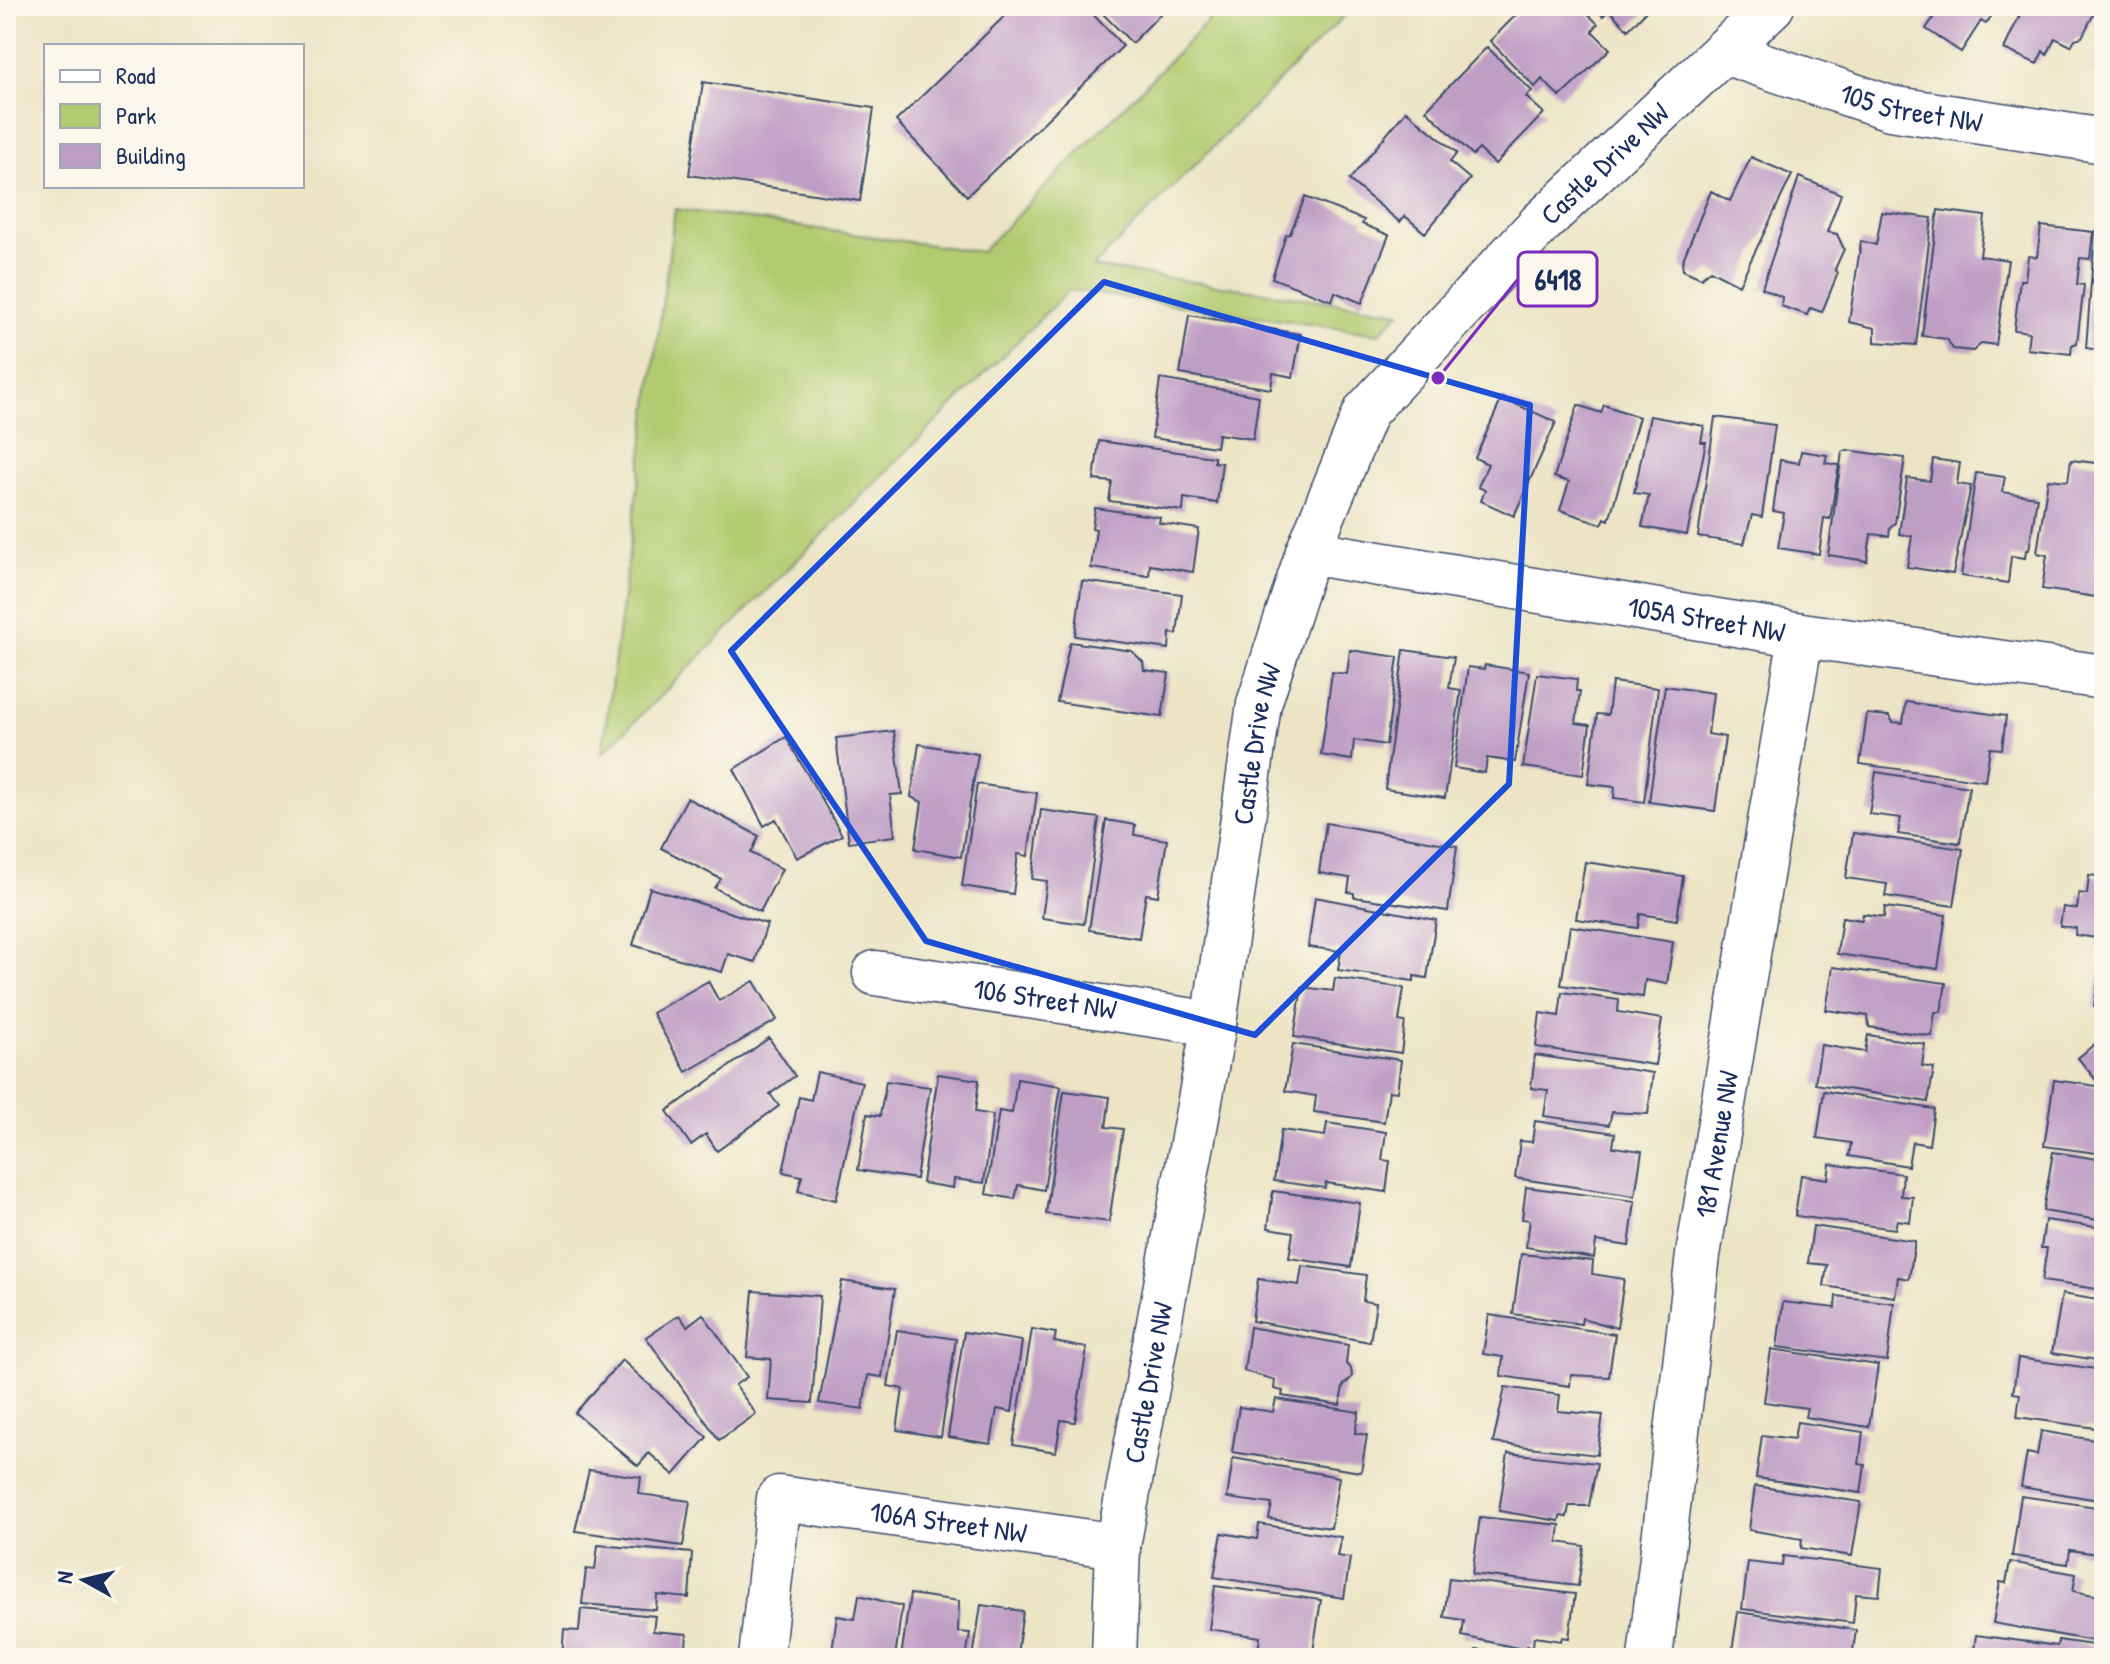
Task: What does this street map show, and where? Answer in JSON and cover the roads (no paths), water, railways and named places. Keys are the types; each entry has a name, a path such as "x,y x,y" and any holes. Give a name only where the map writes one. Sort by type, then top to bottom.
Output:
{"street":[{"name":"Castle Drive NW","path":"1114,1658 1118,1546 1214,1024 1259,704 1308,552 1366,411 1540,224 1772,6"},
{"name":"105 Street NW","path":"1724,52 1890,108 2104,141"},
{"name":"105A Street NW","path":"1308,552 1801,635 2104,677"},
{"name":"181 Avenue NW","path":"1650,1658 1698,1255 1801,635"},
{"name":"106 Street NW","path":"875,973 1214,1024"},
{"name":"106A Street NW","path":"761,1658 779,1498 1118,1546"}],"place":[{"name":"6418","path":"1438,378"}]}
